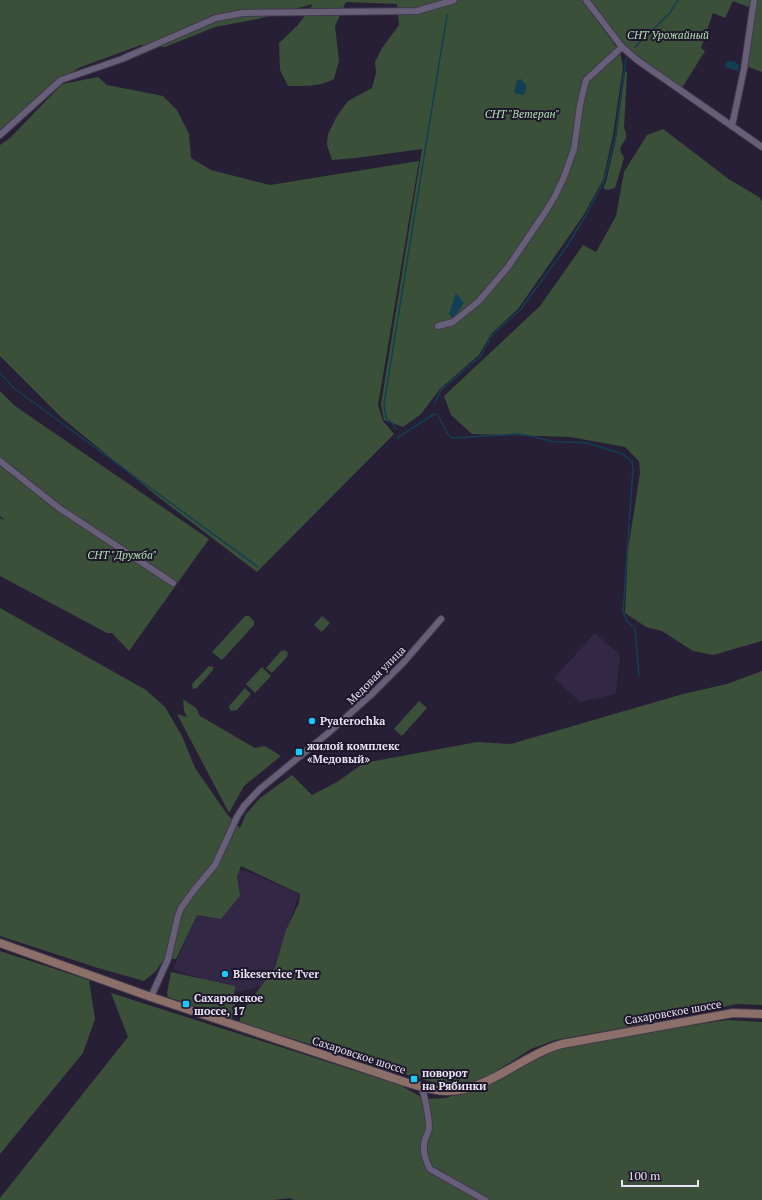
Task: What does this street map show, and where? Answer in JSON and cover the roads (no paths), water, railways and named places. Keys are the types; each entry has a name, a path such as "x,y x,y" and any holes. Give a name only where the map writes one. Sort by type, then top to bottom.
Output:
{"main road":[{"name":"Сахаровское шоссе","path":"0,944 151,997 435,1090 462,1090 475,1086 538,1052 562,1044 732,1013 762,1014"}],"street":[{"path":"0,135 61,80 122,59 216,18 243,13 417,11 454,0"},
{"path":"586,0 622,47 637,60 762,147"},
{"path":"732,126 744,70 754,0"},
{"path":"438,326 453,322 479,301 508,267 546,211 564,177 574,150 580,105 586,80 622,47"},
{"path":"0,461 59,508 173,583"},
{"name":"Медовая улица","path":"151,997 168,959 181,908 215,865 234,823 244,806 260,789 372,694 403,663 441,619"},
{"path":"422,1087 427,1105 429,1128 425,1141 424,1157 430,1169 485,1200"}],"water":[{"path":"731,61 739,65 738,71 725,67 726,62"},
{"path":"521,79 527,86 524,95 514,92 517,81"},
{"path":"456,293 464,303 453,318 449,314"}],"waterway":[{"path":"635,47 670,13 678,0"},
{"path":"396,429 386,418 384,404 447,15"},
{"path":"434,404 441,390 481,356 492,335 521,309 567,246 586,215 604,181 615,138 626,59"},
{"path":"0,373 14,388 258,567"},
{"path":"397,438 434,414 437,414 448,434 452,438 517,434 554,442 587,443 623,454 632,462 633,469 623,612 627,621 635,628 639,676"}],"place":[{"name":"Pyaterochka","path":"312,721"},
{"name":"жилой комплекс «Медовый»","path":"299,752"},
{"name":"Bikeservice Tver","path":"225,974"},
{"name":"Сахаровское шоссе, 17","path":"186,1004"},
{"name":"поворот на Рябинки","path":"414,1079"}],"park label":[{"name":"СНТ Урожайный","path":"668,35"},
{"name":"СНТ \"Ветеран\"","path":"522,114"},
{"name":"СНТ \"Дружба\"","path":"122,555"}]}
